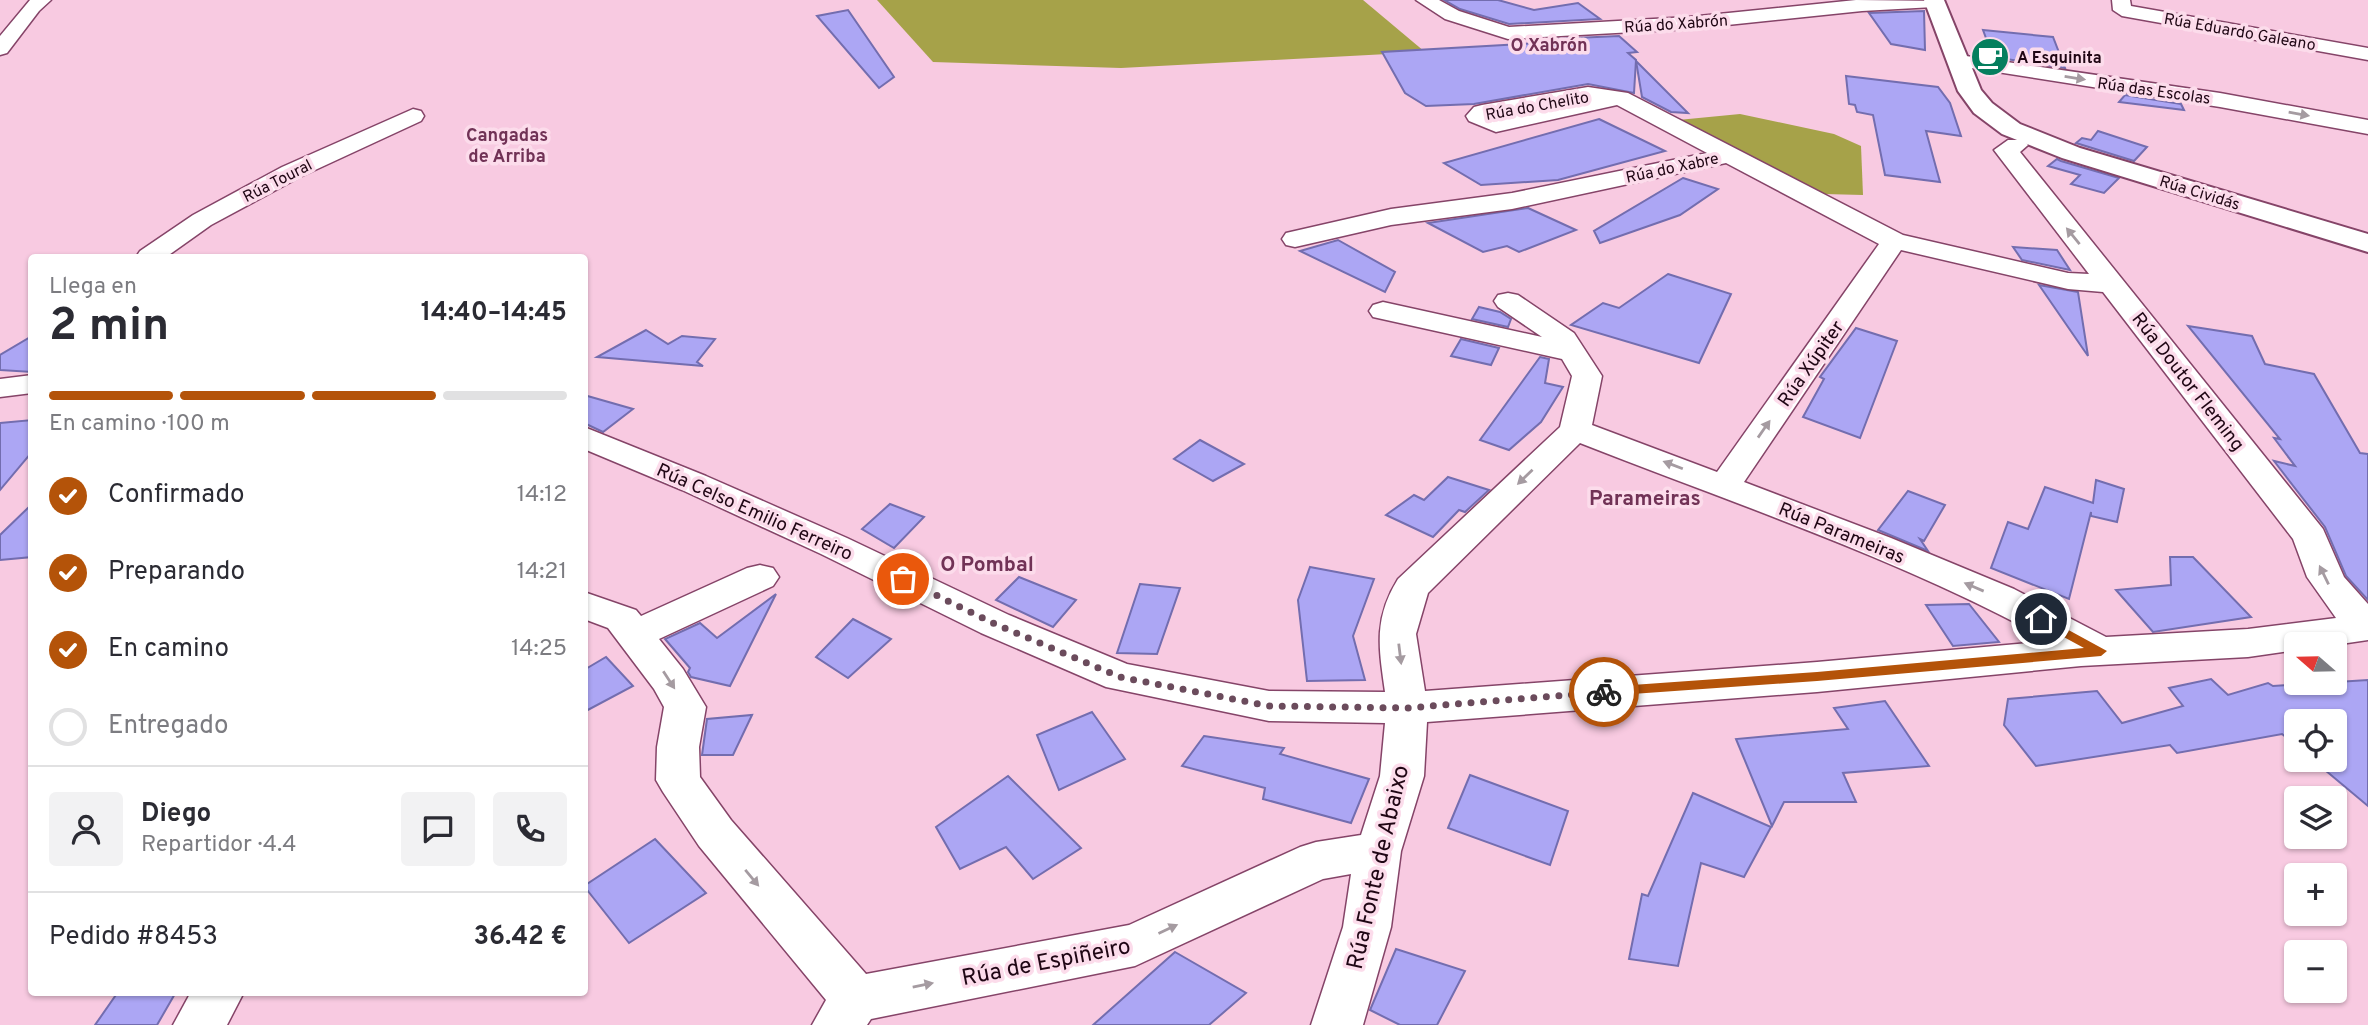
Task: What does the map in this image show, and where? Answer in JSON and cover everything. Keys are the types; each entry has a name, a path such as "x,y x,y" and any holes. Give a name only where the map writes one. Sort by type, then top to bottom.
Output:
{"main road":[{"path":"1934,1 1970,91 1983,108 2020,138"},
{"name":"Rúa Cividás","path":"2020,138 2368,243"}],"street":[{"path":"0,49 32,7 42,0"},
{"name":"Rúa do Xabrón","path":"1425,0 1452,15 1508,33 1689,23 1862,5 1934,1"},
{"name":"Rúa Eduardo Galeano","path":"2121,0 2122,10 2368,54"},
{"name":"Rúa Eduardo Galeano","path":"2148,0 2368,36"},
{"name":"Rúa das Escolas","path":"1959,61 2220,100 2358,125 2368,103"},
{"name":"Rúa do Chelito","path":"1620,98 1496,125 1477,116 1482,112 1588,93 1620,98 1729,155"},
{"name":"Rúa Toural","path":"153,254 202,220 280,178 413,116"},
{"name":"Rúa Doutor Fleming","path":"2020,138 2006,150 2024,176 2310,537 2322,574 2336,596 2368,626"},
{"name":"Rúa do Xabre","path":"1295,239 1391,217 1512,201 1729,155 1894,241 2068,281 2112,284"},
{"name":"Rúa Xúpiter","path":"1725,485 1894,241"},
{"path":"1407,708 1397,634 1411,588 1575,430 1587,376 1564,339 1508,301"},
{"path":"1383,311 1573,353"},
{"path":"0,388 28,384"},
{"name":"Rúa Parameiras","path":"1575,430 1725,485 1878,546 2001,598 2101,651"},
{"name":"Rúa Celso Emilio Ferreiro","path":"588,439 719,494 995,624 1120,677 1269,706 1407,708 1817,677 2101,651 2248,643 2368,626"},
{"path":"634,635 760,577"},
{"path":"588,606 622,619 669,679 685,707 678,747 678,780 847,1012"},
{"name":"Rúa Fonte de Abaixo","path":"1337,1025 1367,927 1378,851 1402,776 1407,708"},
{"name":"Rúa de Espiñeiro","path":"847,1012 1135,945 1315,861 1378,851"},
{"path":"199,1025 217,996"}],"shaded area":[{"path":"877,0 1363,0 1425,52 1121,68 933,62"},
{"path":"1740,114 1834,134 1861,146 1863,195 1824,194 1678,120"}],"building":[{"path":"1444,0 1498,0 1534,10 1578,3 1600,19 1509,24 1460,9"},
{"path":"848,10 894,77 879,88 817,16"},
{"path":"1924,11 1925,50 1891,44 1869,13"},
{"path":"1983,30 2053,37 2065,68 1993,57"},
{"path":"1619,36 1637,52 1628,53 1636,60 1634,93 1588,84 1474,104 1426,106 1405,93 1382,52 1538,43 1530,40"},
{"path":"1636,61 1688,113 1671,112 1642,97"},
{"path":"1846,76 1938,87 1950,103 1961,136 1926,131 1940,182 1885,175 1873,115 1857,112 1855,105 1849,104"},
{"path":"2125,95 2181,104 2184,110 2119,102"},
{"path":"1599,119 1665,151 1558,180 1481,185 1444,163"},
{"path":"2098,131 2147,147 2134,161 2076,143 2082,138 2091,140"},
{"path":"2057,159 2119,178 2104,193 2071,184 2080,175 2048,166"},
{"path":"1683,178 1718,189 1680,215 1600,243 1594,231"},
{"path":"1528,208 1576,230 1519,252 1507,246 1483,252 1428,223"},
{"path":"1338,240 1395,272 1385,292 1300,251"},
{"path":"2013,247 2057,250 2070,270 2022,260"},
{"path":"1668,274 1731,294 1699,363 1571,325 1603,303 1619,308"},
{"path":"2039,285 2078,292 2088,356"},
{"path":"1479,307 1500,312 1511,319 1508,327 1472,319"},
{"path":"2188,326 2252,336 2265,364 2314,374 2360,453 2368,454 2368,600 2346,576 2325,527 2274,461 2295,466 2274,438 2280,439"},
{"path":"1856,328 1897,341 1860,438 1803,417 1824,379 1820,377"},
{"path":"646,330 668,344 682,336 715,339 697,362 703,366 597,357"},
{"path":"28,338 28,372 0,370 0,355"},
{"path":"1461,339 1499,348 1491,365 1451,356"},
{"path":"1540,357 1549,359 1545,383 1563,387 1541,422 1509,450 1480,440"},
{"path":"588,396 633,409 603,432 588,425"},
{"path":"28,420 28,457 0,490 0,423"},
{"path":"1200,440 1244,464 1213,481 1174,459"},
{"path":"1448,477 1489,490 1465,512 1459,510 1433,537 1386,515 1414,495 1424,500"},
{"path":"2096,480 2124,489 2117,522 2091,516 2091,512 2069,599 1991,568 2008,522 2028,529 2045,487 2093,503"},
{"path":"1908,491 1945,505 1924,541 1920,539 1928,551 1878,530"},
{"path":"890,504 924,517 894,548 862,529"},
{"path":"28,508 28,557 0,560 0,535"},
{"path":"2170,557 2193,557 2251,617 2153,632 2116,590 2171,585"},
{"path":"1310,567 1374,579 1353,636 1365,680 1307,681 1298,600"},
{"path":"1019,577 1076,600 1053,627 996,600"},
{"path":"1140,584 1180,588 1157,654 1117,653"},
{"path":"776,594 730,686 691,677 688,672 690,668 665,639 700,623 717,638"},
{"path":"1969,604 1999,642 1953,646 1926,605"},
{"path":"853,619 891,639 848,678 816,657"},
{"path":"606,657 633,686 588,710 588,668"},
{"path":"2211,679 2228,695 2268,683 2273,686 2284,685 2284,695 2347,695 2347,681 2368,680 2368,806 2327,772 2347,772 2347,709 2284,709 2284,736 2177,753 2170,745 2036,766 2004,725 2008,699 2097,691 2122,723 2183,706 2169,688"},
{"path":"1885,701 1929,766 1843,773 1856,802 1784,802 1772,826 1736,739 1848,729 1834,708"},
{"path":"1092,712 1125,759 1059,790 1037,735"},
{"path":"752,715 733,755 702,755 707,719"},
{"path":"1204,736 1284,748 1280,754 1369,779 1351,823 1263,799 1265,788 1182,766"},
{"path":"1470,775 1568,811 1550,865 1448,828"},
{"path":"1008,776 1081,848 1033,879 1006,847 960,869 936,827"},
{"path":"1693,793 1771,827 1744,877 1701,863 1678,966 1629,959 1642,894 1648,896"},
{"path":"655,839 706,893 629,943 588,891 588,883"},
{"path":"1396,949 1465,971 1437,1025 1400,1025 1370,1010"},
{"path":"1175,952 1246,993 1209,1025 1093,1025"},
{"path":"115,996 174,996 157,1025 95,1025"}],"way so far":[{"path":"903,579 995,624 1120,677 1269,706 1407,708 1604,692"}],"place":[{"name":"A Esquinita","path":"1990,57"}],"district":[{"name":"O Xabrón","path":"1549,45"},
{"name":"Cangadas de Arriba","path":"507,145"},
{"name":"Parameiras","path":"1645,498"},
{"name":"O Pombal","path":"987,564"}],"route":[{"path":"1604,692 1817,677 2101,651 2041,619"}]}
